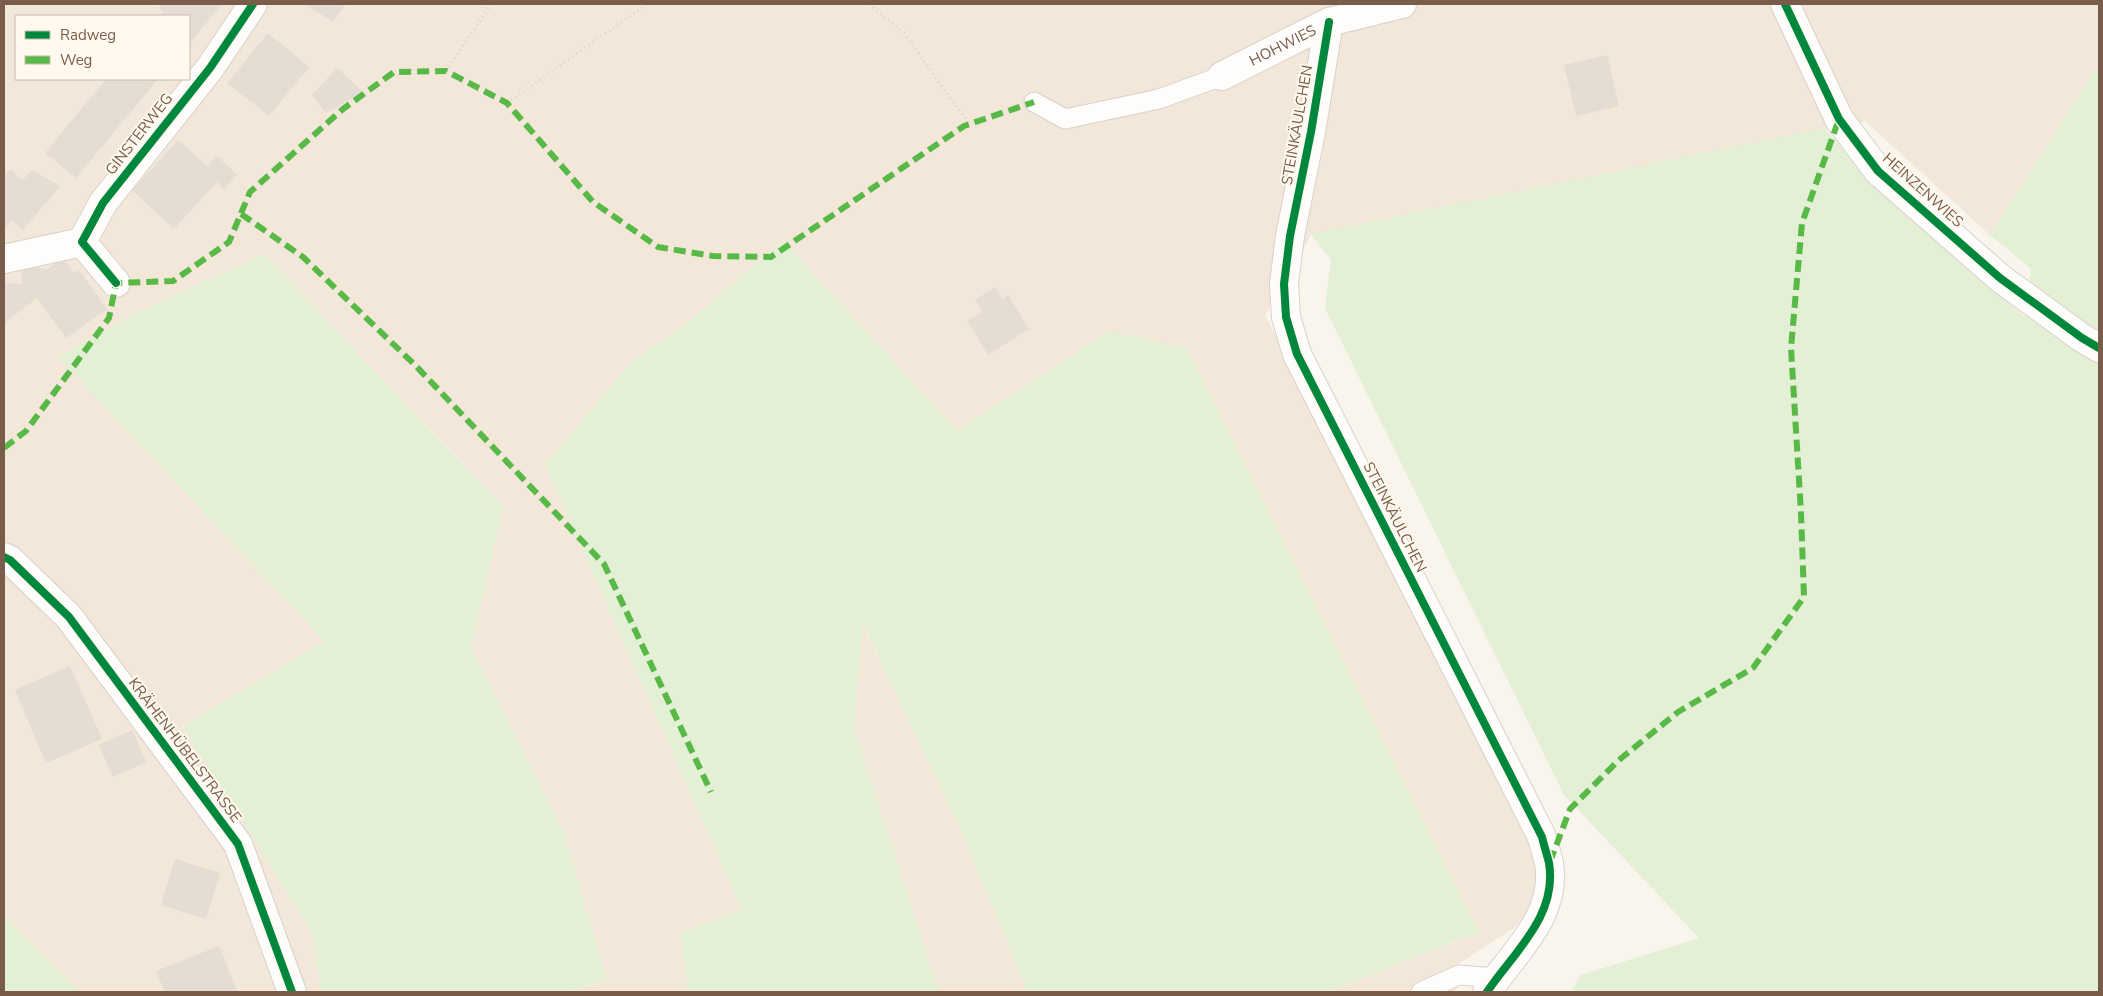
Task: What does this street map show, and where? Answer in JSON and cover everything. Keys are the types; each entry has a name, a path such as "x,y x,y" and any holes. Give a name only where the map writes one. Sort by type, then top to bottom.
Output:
{"street":[{"name":"GINSTERWEG","path":"82,242 103,203 210,68 253,4"},
{"name":"HOHWIES","path":"1222,76 1330,22 1402,4"},
{"name":"HEINZENWIES","path":"1785,4 1839,119 1878,171 2000,278 2082,338 2099,348"},
{"name":"STEINKÄULCHEN","path":"1330,22 1311,132 1290,236 1284,284 1286,317 1297,354 1542,837 1549,865 1549,893 1541,919 1492,985"},
{"path":"4,260 82,242 116,283"},
{"name":"KRÄHENHÜBELSTRASSE","path":"4,557 10,560 69,617 238,844 292,992"}],"lane":[{"path":"1034,102 1065,119 1159,100 1222,76"},
{"path":"1420,992 1459,975 1492,985"}],"path":[{"path":"446,70 491,4"},
{"path":"508,104 647,4"},
{"path":"869,4 904,33 969,124"}],"shaded area":[{"path":"4,4 2099,4 2099,64 1990,235 1865,121 1311,235 1265,315 1534,837 1541,878 1526,914 1514,928 1450,969 1456,992 1326,992 1478,933 1108,331 957,431 783,240 680,329 633,360 545,465 742,911 681,933 688,992 566,992 607,980 564,833 471,648 503,506 264,254 135,314 59,357 324,641 182,726 313,934 321,992 80,992 4,916"},
{"path":"862,623 961,831 1028,992 939,992 854,728"}],"green space":[{"path":"2099,64 2099,992 1571,992 1581,975 1699,938 1564,795 1325,308 1331,260 1311,234 1825,128 1864,174 2025,317 2031,269 1990,235"},
{"path":"783,240 957,431 1108,331 1187,348 1479,932 1326,992 1028,992 961,831 863,624 854,728 939,992 688,992 680,933 742,910 545,465 633,360 680,329"},
{"path":"264,254 503,507 471,648 564,833 607,980 566,992 321,992 313,934 182,726 324,641 58,357 135,314"},
{"path":"4,916 80,992 4,992"}],"building":[{"path":"162,4 222,4 190,43 190,15 161,15 163,12 159,8"},
{"path":"305,4 346,4 333,22"},
{"path":"268,33 309,67 269,116 227,83"},
{"path":"1607,55 1619,106 1576,116 1564,65"},
{"path":"337,68 363,92 326,113 312,95"},
{"path":"105,80 157,80 76,178 45,153"},
{"path":"178,140 207,166 217,156 237,175 224,189 217,182 174,229 132,190"},
{"path":"10,169 23,180 32,170 60,186 23,230 12,220 4,230 4,176"},
{"path":"63,258 74,273 79,270 107,309 66,338 37,298 4,323 4,283 21,284 23,267 47,269"},
{"path":"995,287 1002,299 1008,295 1029,329 988,355 967,321 982,312 975,300"},
{"path":"70,666 102,739 46,763 15,690"},
{"path":"132,730 146,762 113,777 99,745"},
{"path":"175,859 220,873 206,919 161,905"},
{"path":"219,946 238,992 165,992 156,971"}],"marked path":[{"path":"4,448 26,431 109,318 116,283 173,281 229,242 250,192 343,109 394,72 446,71 507,103 593,202 658,247 713,256 771,257 964,126 1034,102"},
{"path":"1550,862 1570,809 1619,760 1678,712 1753,668 1804,597 1791,348 1802,223 1839,119"},
{"path":"241,214 303,257 415,365 604,564 711,792"}],"cycle path":[{"path":"116,283 82,242 103,203 210,68 253,4"},
{"path":"1785,4 1839,119 1878,171 2000,278 2082,338 2099,348"},
{"path":"1329,22 1311,132 1290,236 1284,284 1286,317 1297,354 1542,837 1549,863 1550,882 1547,900 1531,933 1487,992"},
{"path":"4,557 10,560 69,617 238,844 292,992"}]}
